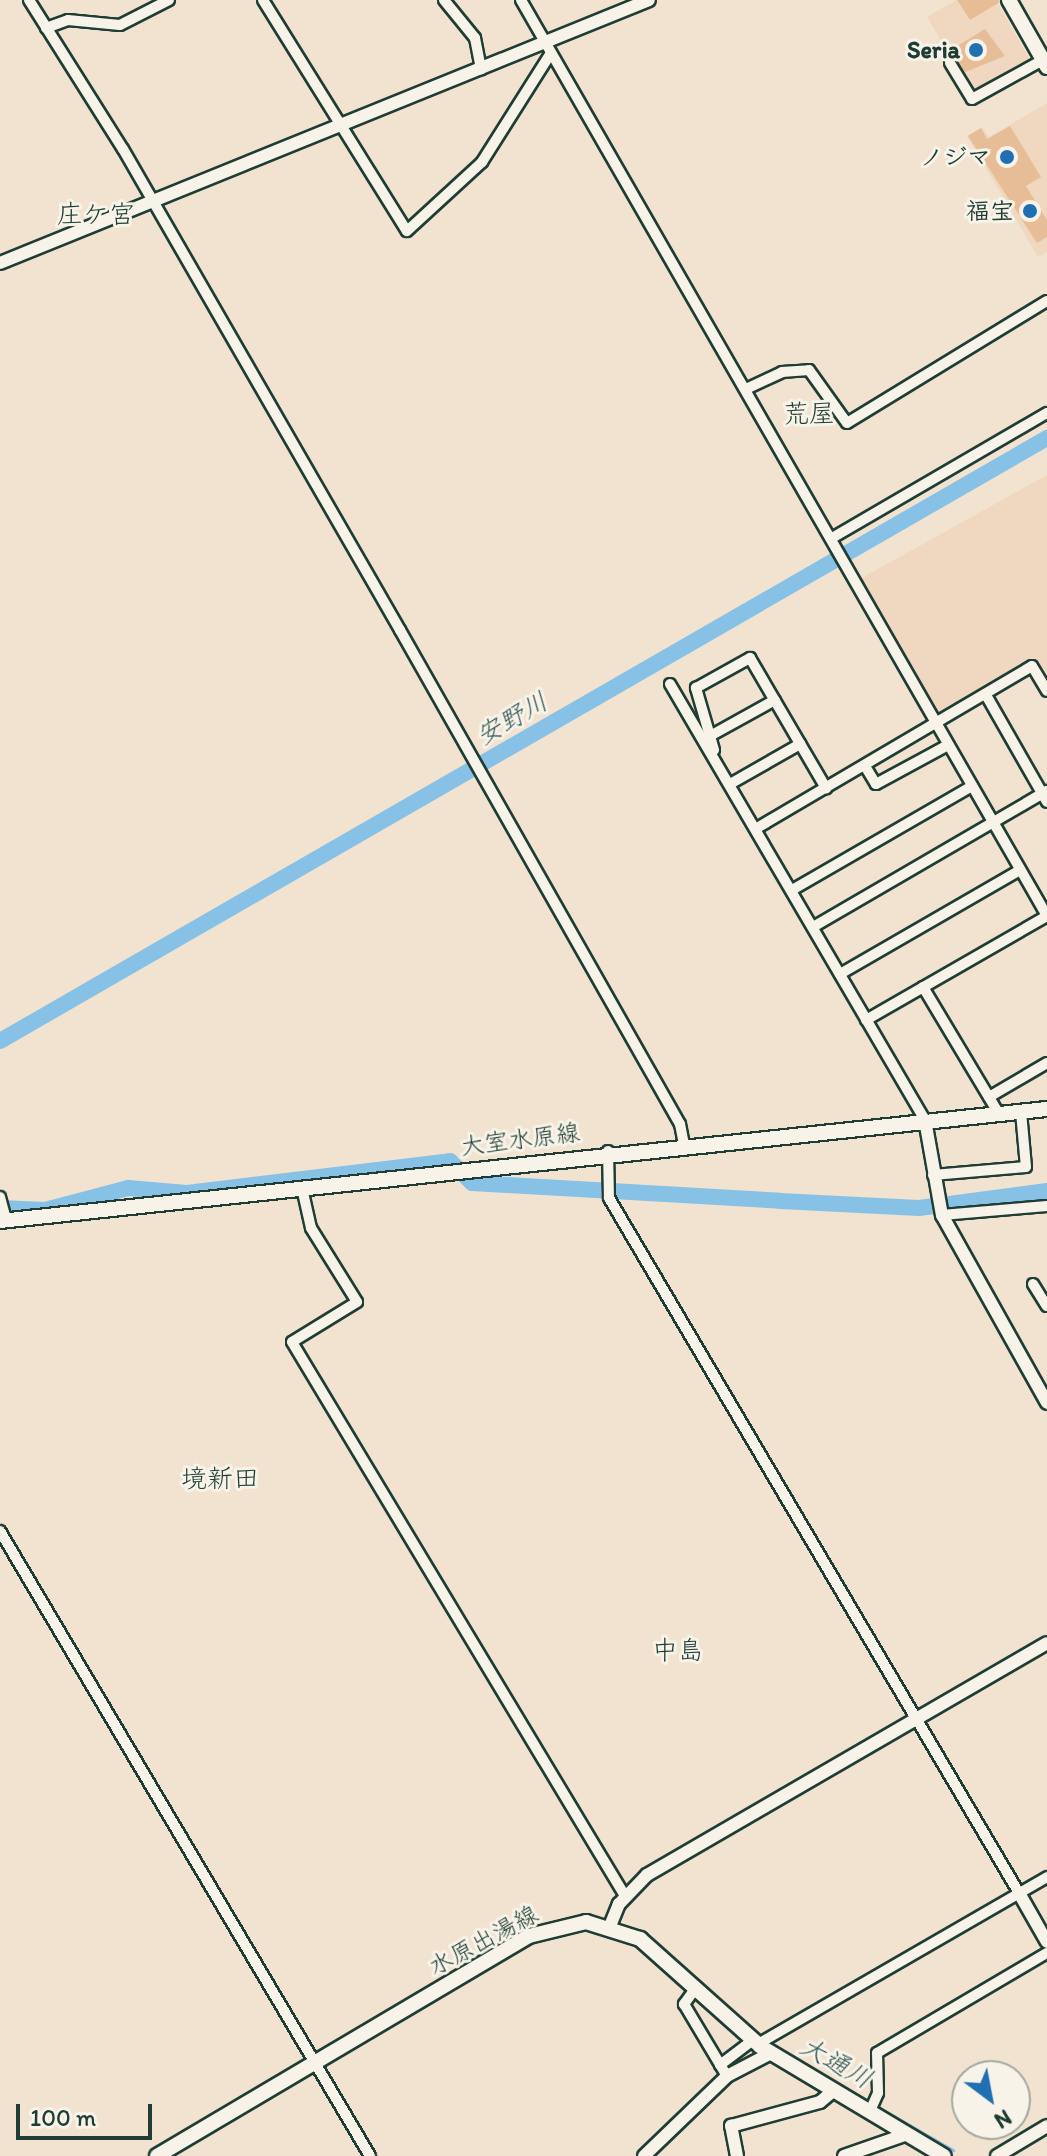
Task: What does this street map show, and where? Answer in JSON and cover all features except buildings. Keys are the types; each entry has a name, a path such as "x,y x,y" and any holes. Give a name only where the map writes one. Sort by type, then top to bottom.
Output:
{"main road":[{"path":"1009,0 1045,63"},
{"name":"大室水原線","path":"3,1211 302,1188 608,1150 1047,1109"},
{"name":"水原出湯線","path":"157,2156 543,1929 610,1926 640,1939 762,2047 832,2092 944,2156"}],"street":[{"path":"29,0 152,201 488,784 680,1124 684,1144"},
{"path":"46,28 68,20 120,25 169,0"},
{"path":"263,0 407,231 482,162 549,47"},
{"path":"445,0 475,38 481,69"},
{"path":"521,0 1047,916 866,1020"},
{"path":"0,263 481,69 549,47 649,0"},
{"path":"950,63 972,99 1045,63"},
{"path":"746,389 782,372 809,370 847,423 1047,301"},
{"path":"833,539 1047,413"},
{"path":"718,764 696,688 750,658 826,788"},
{"path":"757,828 937,725 1032,666 1047,691"},
{"path":"670,684 925,1120 942,1215 1042,1386 1047,1403"},
{"path":"813,927 1045,796 986,695"},
{"path":"710,736 775,700"},
{"path":"730,784 800,744"},
{"path":"865,766 876,784 948,745"},
{"path":"792,890 972,786"},
{"path":"840,974 1020,870"},
{"path":"923,987 999,1114"},
{"path":"989,1097 1047,1063"},
{"path":"933,1175 1026,1167 1021,1112"},
{"path":"608,1150 609,1198 1047,1942"},
{"path":"302,1188 311,1228 357,1302 292,1342 625,1896"},
{"path":"942,1215 1047,1206"},
{"path":"1033,1284 1044,1292 1047,1306"},
{"path":"0,1531 370,2156"},
{"path":"610,1926 625,1896 647,1875 916,1716 1047,1643"},
{"path":"644,2156 724,2070 1047,1877"},
{"path":"870,2111 878,2093 877,2053 1047,1953"},
{"path":"695,1989 684,2004 724,2070"},
{"path":"724,2070 762,2047"},
{"path":"737,2156 731,2126 820,2102 832,2092"},
{"path":"997,2156 1047,2126"},
{"path":"844,2156 907,2134"}],"shaded area":[{"path":"956,0 996,0 1030,60 972,93 927,17"},
{"path":"1047,103 1047,252 1038,257 967,136 982,127 989,137"},
{"path":"1047,475 1047,683 1034,663 939,718 858,580"}],"waterway":[{"name":"安野川","path":"0,1041 1047,438"},
{"path":"0,1208 45,1210 128,1188 187,1193 450,1161 472,1183 919,1208 1047,1191"},
{"name":"大通川","path":"775,2048 806,2065"},
{"name":"大通川","path":"728,2068 760,2051"},
{"name":"大通川","path":"819,2073 953,2150"},
{"name":"大通川","path":"673,2120 713,2081"}],"place":[{"name":"Seria","path":"976,50"},
{"name":"ノジマ","path":"1007,157"},
{"name":"福宝","path":"1030,211"}],"district":[{"name":"庄ケ宮","path":"96,215"},
{"name":"荒屋","path":"809,414"},
{"name":"境新田","path":"220,1479"},
{"name":"中島","path":"678,1651"}]}
